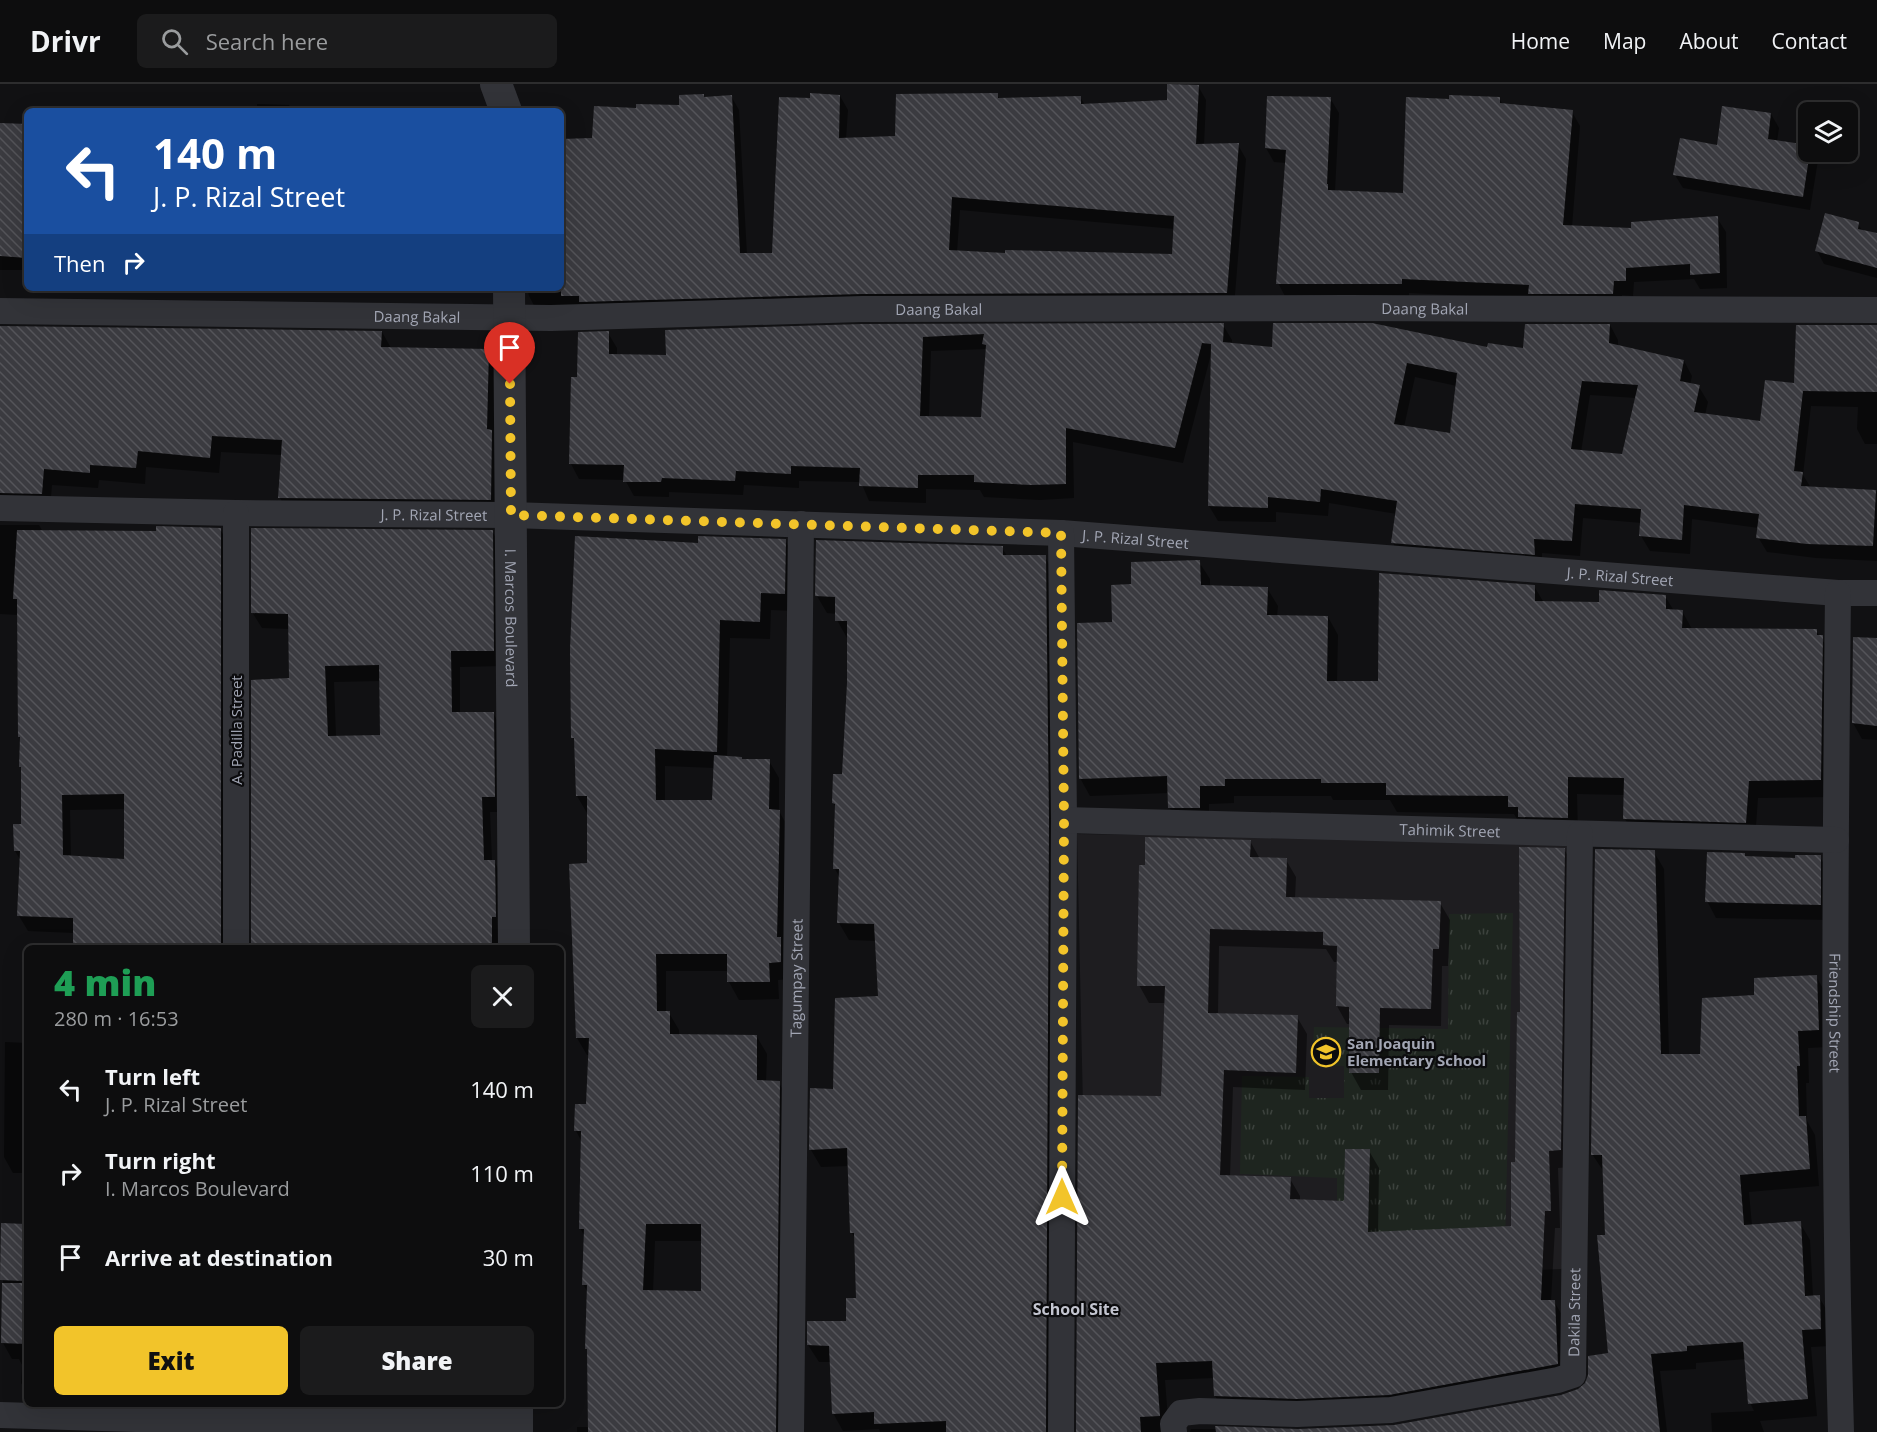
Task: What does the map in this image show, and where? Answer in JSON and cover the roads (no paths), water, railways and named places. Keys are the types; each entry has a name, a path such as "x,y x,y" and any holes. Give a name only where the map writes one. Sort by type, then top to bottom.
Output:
{"street":[{"path":"496,84 505,108"},
{"name":"Daang Bakal","path":"0,311 509,303 862,309 1877,310"},
{"name":"I. Marcos Boulevard","path":"509,303 514,945"},
{"name":"J. P. Rizal Street","path":"0,508 511,515 1061,533 1838,593 1877,593"},
{"name":"A. Padilla Street","path":"236,513 236,945"},
{"name":"Tagumpay Street","path":"791,1432 801,524"},
{"path":"1061,533 1064,820 1061,1432"},
{"name":"Friendship Street","path":"1838,593 1837,1287 1841,1432"},
{"name":"Tahimik Street","path":"1064,820 1836,840"},
{"name":"Dakila Street","path":"1174,1432 1173,1424 1181,1413 1200,1411 1297,1414 1391,1410 1558,1380 1573,1375 1581,834"},
{"path":"0,1415 237,1413 517,1419"}],"place":[{"name":"San Joaquin Elementary School","path":"1326,1052"}],"district":[{"name":"School Site","path":"1076,1309"}]}
